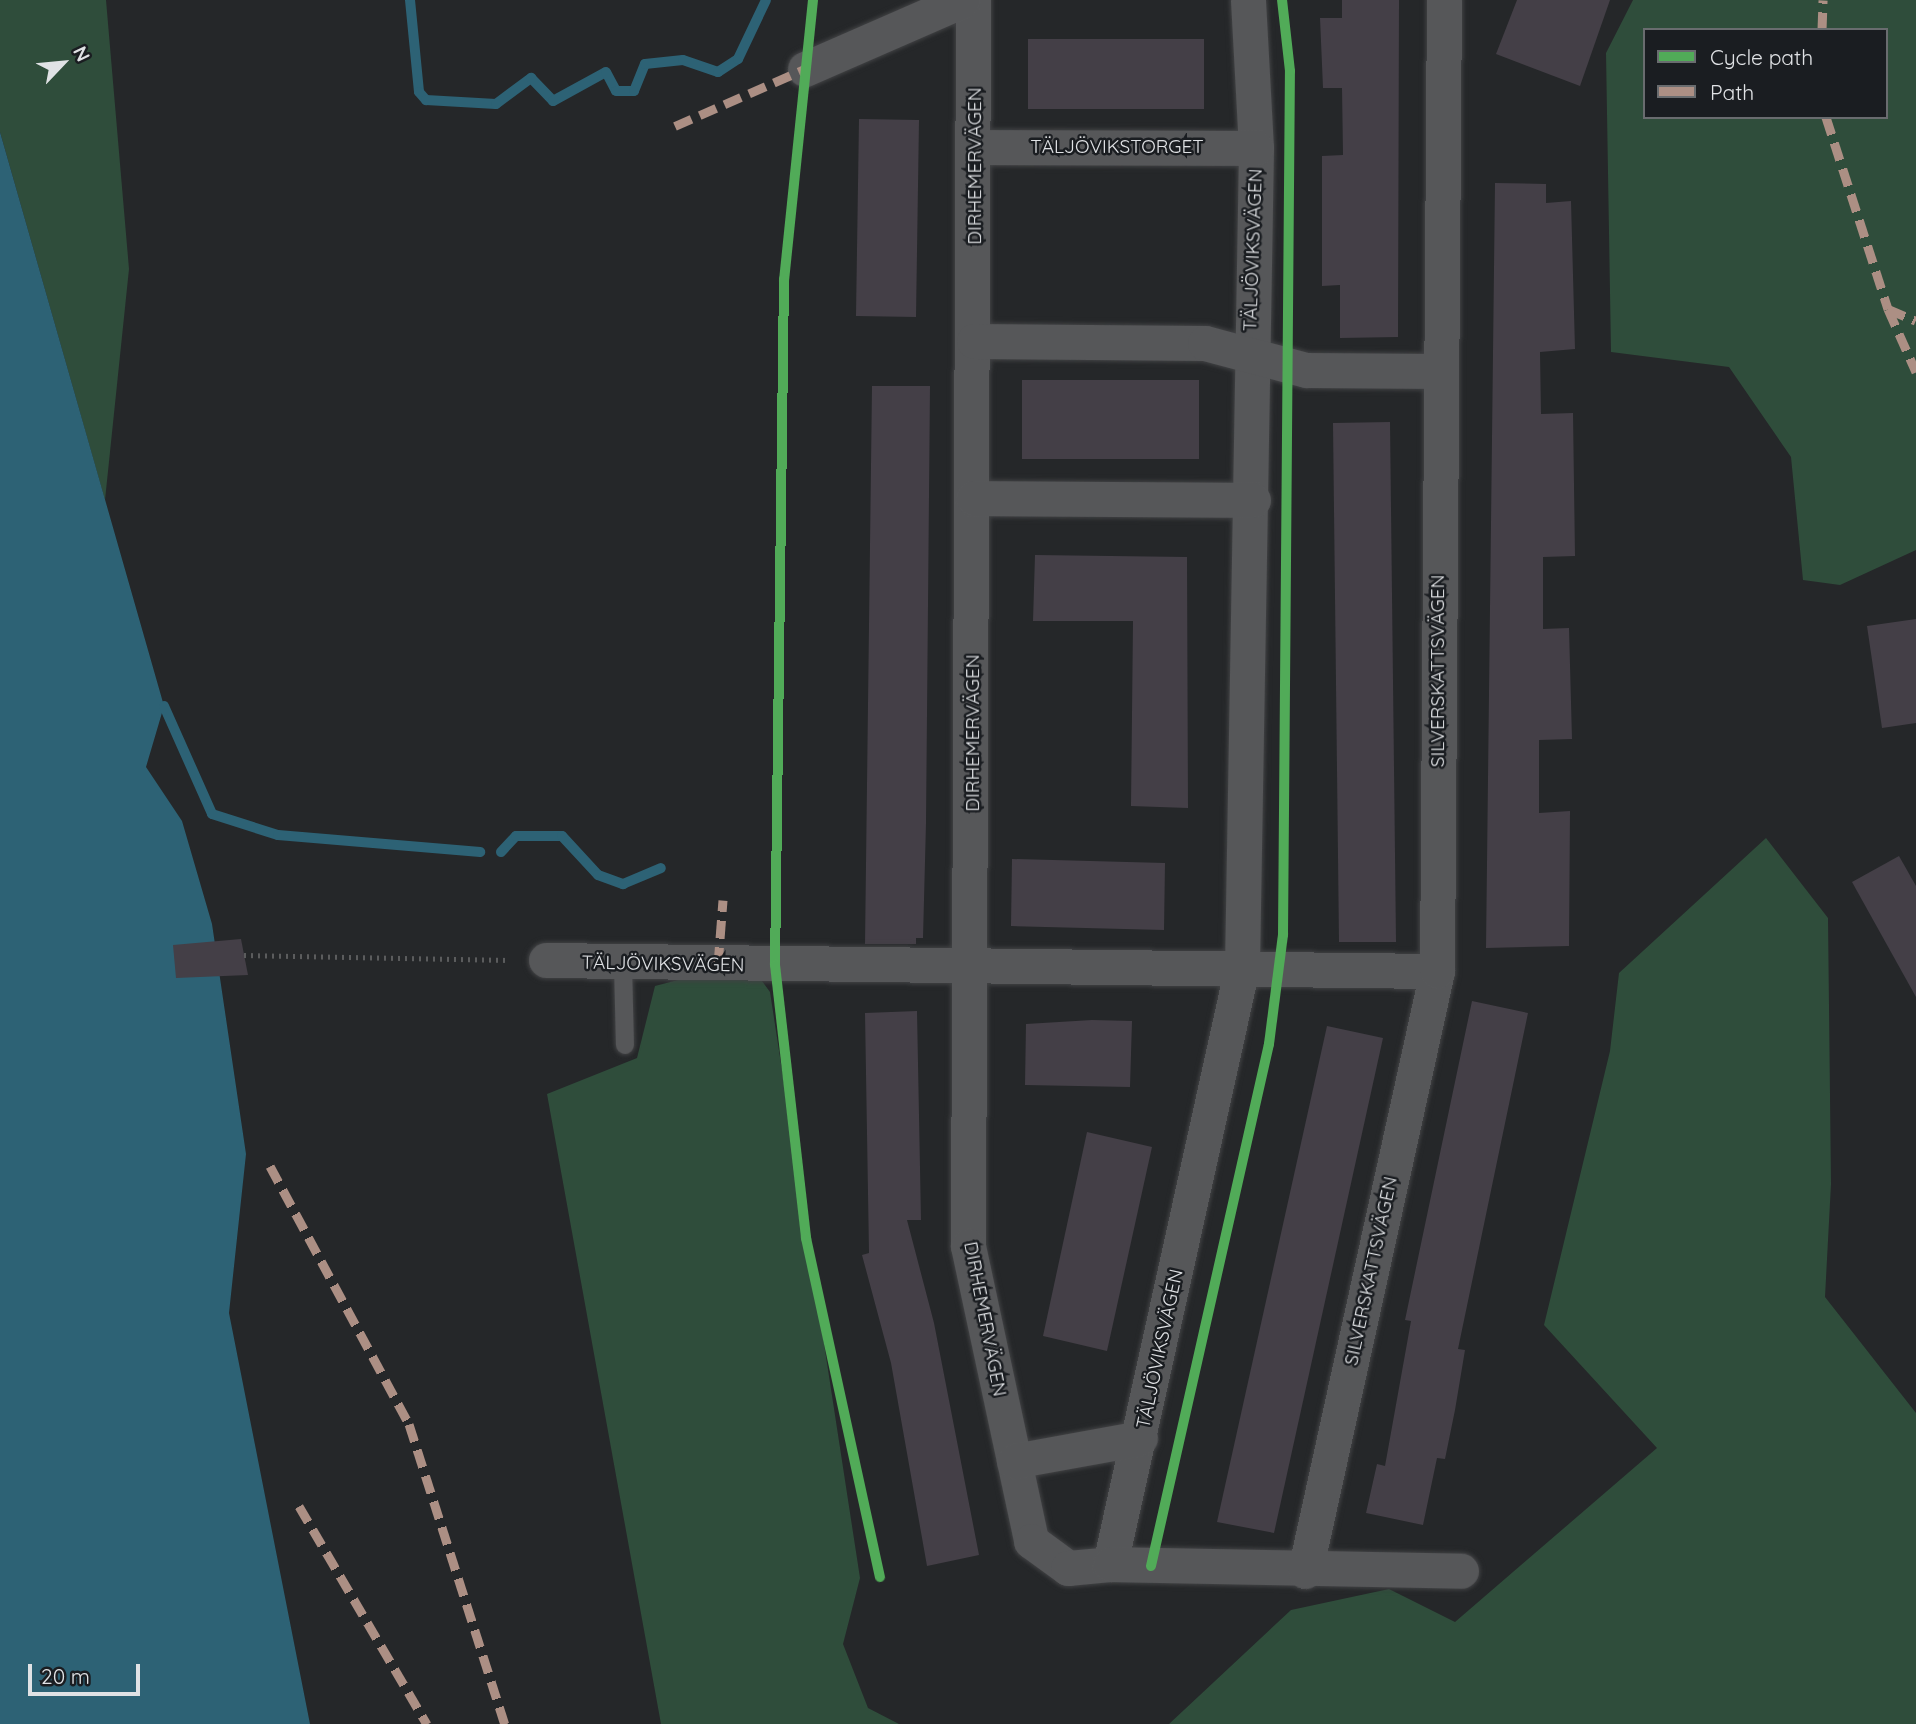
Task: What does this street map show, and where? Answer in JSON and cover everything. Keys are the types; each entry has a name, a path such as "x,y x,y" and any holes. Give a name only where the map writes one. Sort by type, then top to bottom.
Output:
{"street":[{"path":"805,69 963,0"},
{"name":"DIRHEMERVÄGEN","path":"973,0 977,146 968,1246 1014,1461"},
{"name":"TÄLJÖVIKSVÄGEN","path":"1110,1564 1242,967 1253,500 1249,353 1256,148 1248,0"},
{"name":"SILVERSKATTSVÄGEN","path":"1305,1571 1437,971 1444,0"},
{"name":"TÄLJÖVIKSTORGET","path":"977,146 1256,148"},
{"path":"974,341 1205,343 1306,370 1440,371"},
{"path":"973,498 1253,500"},
{"name":"TÄLJÖVIKSVÄGEN","path":"546,960 623,965 972,969 1242,967"},
{"path":"1242,967 1437,971"},
{"path":"1140,1438 1014,1461 1031,1541 1039,1550 1068,1568 1110,1564 1305,1571 1461,1571"}],"lane":[{"path":"623,965 625,1045"}],"path":[{"path":"244,955 546,960"}],"green space":[{"path":"0,0 106,0 129,269 105,500 0,132"},
{"path":"1633,0 1916,0 1916,550 1840,585 1803,580 1791,457 1729,367 1611,352 1606,53"},
{"path":"1766,838 1828,918 1831,1184 1825,1297 1916,1413 1916,1724 1169,1724 1291,1610 1389,1589 1455,1622 1657,1448 1544,1325 1610,1051 1619,973"},
{"path":"693,976 762,981 770,992 860,1578 843,1644 868,1708 899,1724 661,1724 547,1094 637,1058 655,986"}],"water":[{"path":"0,132 164,706 146,767 182,821 212,924 246,1154 229,1313 310,1724 0,1724"}],"building":[{"path":"1342,0 1399,0 1398,337 1340,338 1340,285 1322,286 1322,156 1343,155 1342,88 1323,88 1320,18 1342,18"},
{"path":"1517,0 1610,0 1580,86 1496,54"},
{"path":"1028,39 1204,39 1204,109 1028,109"},
{"path":"859,119 919,120 916,317 856,316"},
{"path":"1495,183 1546,184 1546,203 1571,201 1575,349 1540,352 1541,414 1573,413 1575,556 1543,557 1543,629 1569,628 1572,739 1539,740 1539,813 1570,811 1569,946 1486,948"},
{"path":"1022,380 1199,380 1199,459 1022,459"},
{"path":"872,386 930,386 926,823 923,938 916,938 916,944 865,944"},
{"path":"1390,422 1396,942 1339,942 1333,423"},
{"path":"1035,555 1187,557 1188,808 1131,806 1133,621 1033,621"},
{"path":"1916,619 1916,723 1882,728 1867,626"},
{"path":"1899,856 1916,886 1916,997 1852,882"},
{"path":"1012,859 1165,863 1164,930 1011,926"},
{"path":"241,939 248,975 176,978 173,945"},
{"path":"1472,1001 1528,1013 1458,1349 1465,1350 1445,1459 1437,1458 1423,1525 1366,1513 1377,1464 1385,1466 1411,1321 1405,1320"},
{"path":"917,1011 921,1220 907,1220 934,1323 979,1555 927,1566 891,1363 862,1255 869,1253 865,1013"},
{"path":"1092,1020 1132,1021 1130,1087 1025,1085 1026,1024"},
{"path":"1327,1026 1383,1038 1274,1533 1217,1522"},
{"path":"1087,1132 1152,1147 1107,1351 1043,1336"}],"waterway":[{"path":"410,0 419,92 426,100 496,104 531,78 553,101 606,72 616,91 634,91 645,64 683,60 718,72 738,59 766,0"},
{"path":"164,706 212,814 278,835 480,852"},
{"path":"501,852 516,836 562,836 598,875 623,884 661,868"}],"marked path":[{"path":"1822,28 1823,0"},
{"path":"675,126 805,69"},
{"path":"1827,119 1888,309 1916,372"},
{"path":"1888,309 1916,321"},
{"path":"718,965 723,900"},
{"path":"270,1166 409,1424 505,1724"},
{"path":"299,1506 427,1724"}],"cycle path":[{"path":"813,0 784,279 775,965 806,1238 880,1577"},
{"path":"1151,1566 1269,1044 1283,935 1290,71 1282,0"}]}
